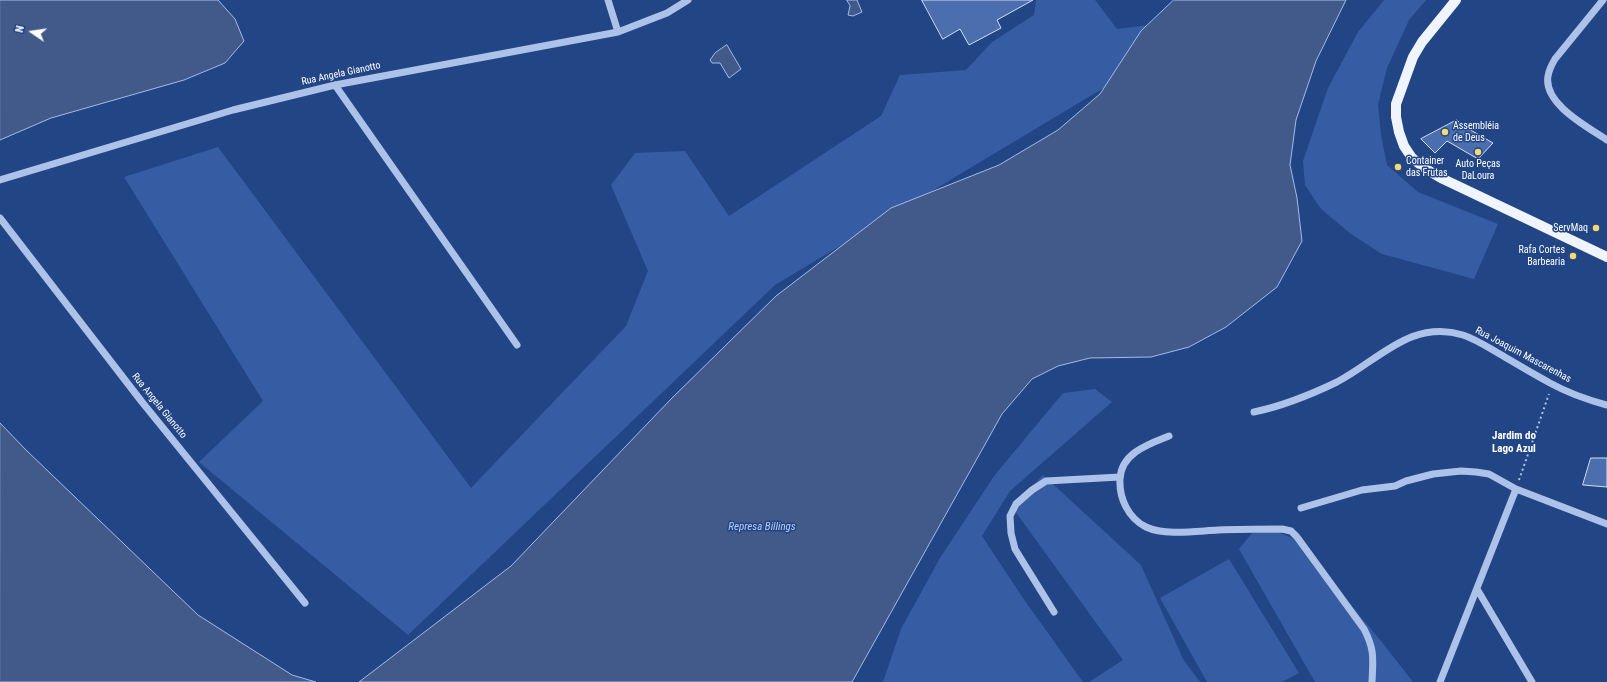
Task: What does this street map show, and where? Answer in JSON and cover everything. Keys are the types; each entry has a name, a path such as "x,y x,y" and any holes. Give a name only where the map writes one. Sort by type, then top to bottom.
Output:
{"main road":[{"path":"1456,0 1422,42 1413,57 1396,104 1396,117 1404,146 1412,158 1441,178 1607,257"}],"street":[{"path":"608,0 618,32"},
{"name":"Rua Angela Gianotto","path":"0,180 233,110 335,85 618,32 667,13 688,0"},
{"path":"1603,0 1555,59 1550,67 1548,88 1562,108 1607,140"},
{"path":"335,85 518,345"},
{"name":"Rua Angela Gianotto","path":"0,218 142,402 305,603"},
{"name":"Rua Joaquim Mascarenhas","path":"1254,412 1306,396 1338,381 1399,342 1411,336 1426,332 1451,332 1473,339 1552,384 1607,405"},
{"path":"1169,436 1148,444 1134,452 1123,466 1120,477 1120,493 1125,505 1134,519 1146,527 1183,532 1282,529 1291,531 1297,537 1364,629 1371,642 1373,655 1372,682"},
{"path":"1301,508 1362,490 1395,486 1406,481 1433,474 1461,471 1489,474 1516,489 1607,524"},
{"path":"1054,612 1015,549 1011,533 1010,516 1016,504 1032,490 1046,482 1120,477"},
{"path":"1440,682 1478,589 1516,489"},
{"path":"1478,589 1532,682"}],"path":[{"path":"1516,489 1552,384"}],"shaded area":[{"path":"1036,0 1095,0 1117,29 1149,25 1147,62 775,285 408,635 199,462 263,401 124,177 218,147 471,488 626,326 648,271 611,185 635,153 685,151 729,216 881,116 900,75 966,70 992,42 1034,15"},
{"path":"1384,0 1426,0 1409,20 1387,68 1378,105 1381,135 1387,165 1418,192 1498,224 1474,279 1382,254 1351,234 1321,209 1305,185 1303,161 1328,88 1358,32"},
{"path":"1095,389 1112,402 1010,491 982,536 1023,598 1083,682 883,682 901,629 940,558 994,476 1063,393"},
{"path":"1043,475 1141,565 1183,659 1200,682 1089,682 1123,660 1012,507"},
{"path":"1252,533 1280,533 1296,540 1381,641 1413,682 1315,682 1239,549"},
{"path":"1229,559 1299,673 1282,682 1207,682 1160,598"}],"water":[{"path":"0,0 218,0 235,19 244,41 225,63 184,80 51,118 0,140"},
{"path":"847,0 857,0 862,12 853,16 848,15 850,6"},
{"name":"Represa Billings","path":"1174,0 1346,0 1316,61 1296,120 1290,165 1297,198 1302,241 1277,287 1226,327 1189,347 1151,357 1090,358 1058,366 1032,379 1002,414 852,682 359,682 511,566 671,399 776,296 891,208 999,165 1058,130 1100,94 1141,31"},
{"path":"727,45 741,69 729,78 720,63 712,63 710,60 715,53"},
{"path":"0,423 26,450 198,615 292,675 316,682 0,682"}],"building":[{"path":"922,0 1033,0 997,20 1001,28 969,45 960,29 943,39"},
{"path":"1457,120 1462,125 1493,143 1478,159 1447,141 1435,153 1421,139"},
{"path":"1591,458 1607,458 1607,487 1583,485"}],"place":[{"name":"Assembléia de Deus","path":"1445,132"},
{"name":"Auto Peças DaLoura","path":"1478,152"},
{"name":"Container das Frutas","path":"1398,167"},
{"name":"ServMaq","path":"1596,228"},
{"name":"Rafa Cortes Barbearia","path":"1573,256"}],"district":[{"name":"Jardim do Lago Azul","path":"1514,442"}]}
